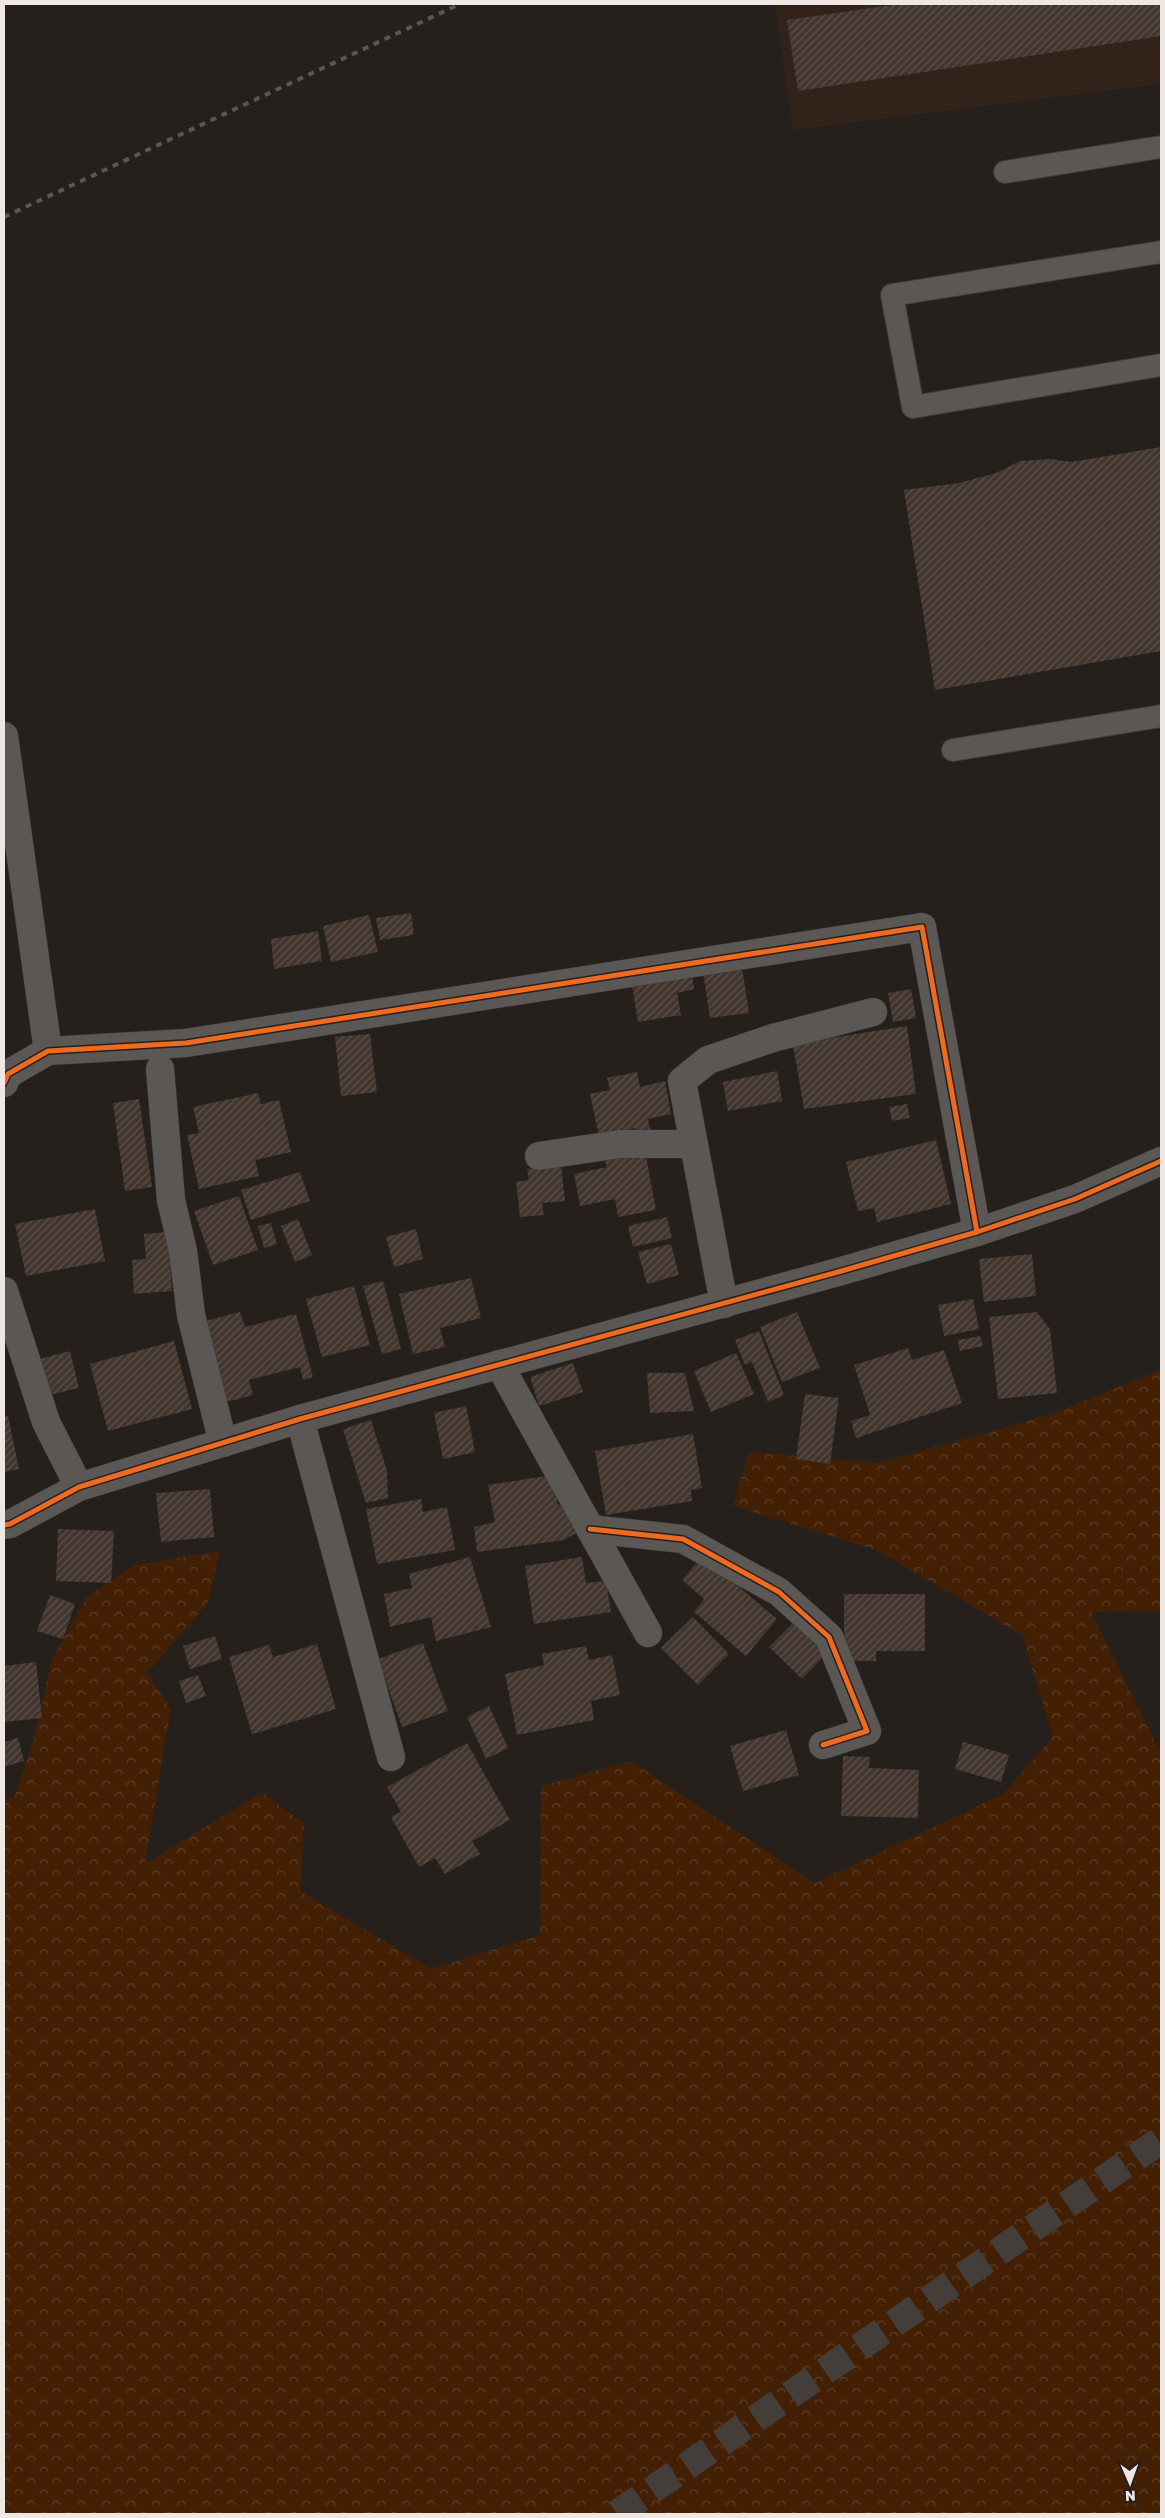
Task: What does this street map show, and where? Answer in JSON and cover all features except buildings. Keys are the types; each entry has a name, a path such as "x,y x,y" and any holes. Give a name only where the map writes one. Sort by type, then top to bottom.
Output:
{"street":[{"path":"4,736 48,1051"},
{"path":"4,1083 8,1074 48,1051 186,1042 922,928 977,1232"},
{"path":"724,1304 682,1080 708,1060 773,1038 873,1012"},
{"path":"160,1068 171,1200 184,1251 191,1315 223,1443"},
{"path":"538,1156 620,1144 694,1144"},
{"path":"4,1524 10,1524 79,1487 300,1419 724,1304 977,1232 1075,1199 1161,1161"},
{"path":"4,1291 46,1422 79,1487"},
{"path":"498,1364 648,1633"},
{"path":"300,1419 392,1758"},
{"path":"590,1529 683,1539 779,1592 829,1637 867,1731 823,1745"}],"lane":[{"path":"1005,172 1161,147"},
{"path":"1161,252 892,294 913,407 1161,365"},
{"path":"953,750 1161,716"}],"shaded area":[{"path":"775,4 1161,4 1161,84 793,130"}],"green space":[{"path":"1161,1370 1161,1611 1091,1612 1161,1754 1161,2514 4,2514 4,1799 15,1796 35,1735 52,1659 87,1597 134,1565 220,1551 207,1604 147,1673 171,1709 145,1864 262,1792 304,1824 300,1891 431,1969 540,1935 541,1786 631,1761 815,1883 1003,1794 1053,1737 1022,1635 876,1550 733,1506 749,1452 879,1463 1052,1414"}],"tunnel":[{"path":"617,2514 1161,2140"}],"railway":[{"path":"4,217 460,4"}],"cycle path":[{"path":"4,1083 8,1074 48,1051 186,1043 922,927 977,1232"},
{"path":"4,1525 10,1524 79,1487 300,1419 838,1272 977,1232 1075,1199 1161,1161"},
{"path":"590,1529 683,1539 779,1592 829,1637 867,1731 823,1745"}]}
